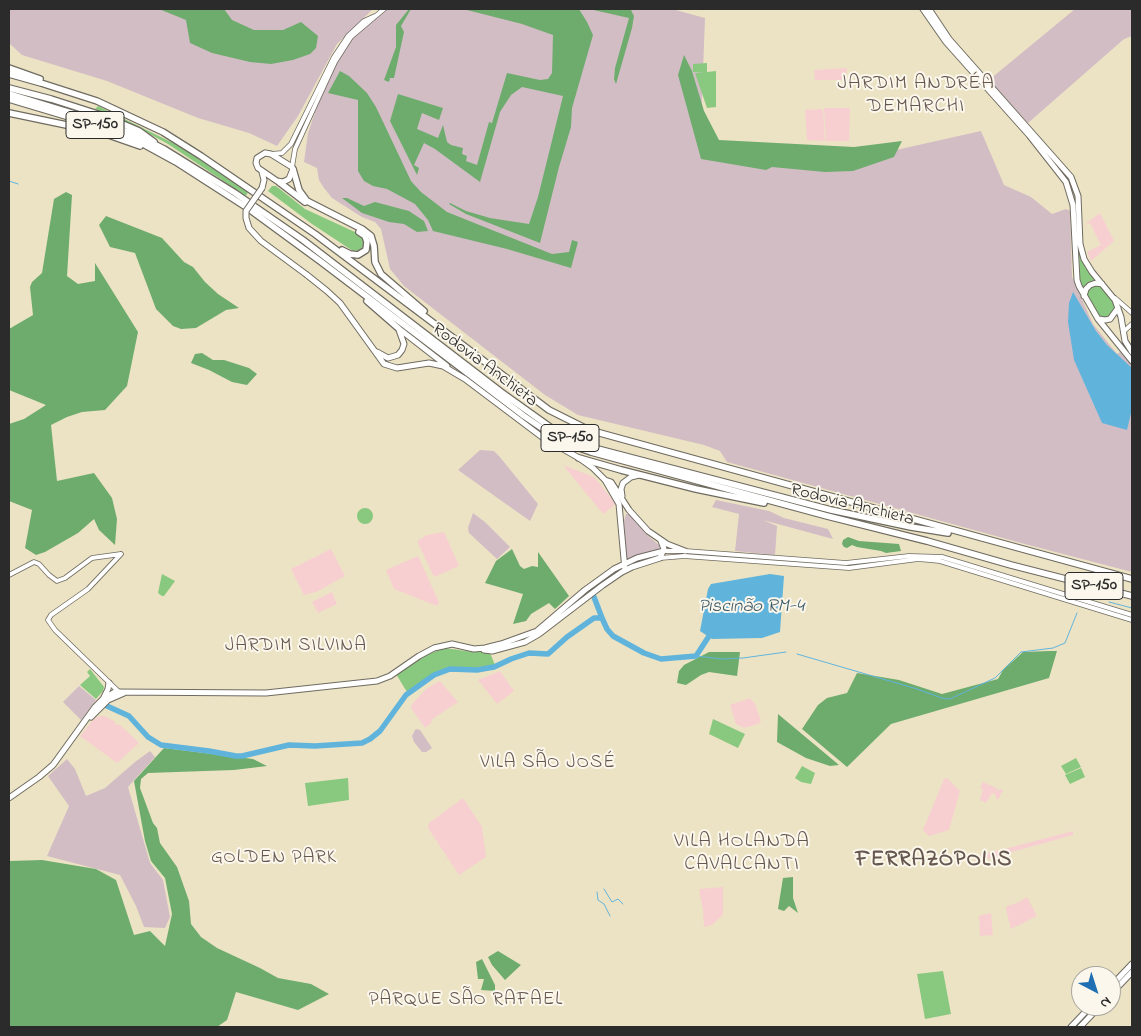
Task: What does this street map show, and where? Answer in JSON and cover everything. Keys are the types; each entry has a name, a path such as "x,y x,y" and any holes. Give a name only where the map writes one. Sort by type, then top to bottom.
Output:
{"highway":[{"path":"9,68 51,83 57,88"},
{"name":"Rodovia Anchieta","path":"9,74 97,101 163,132 315,234 549,410 589,430 1132,579"},
{"path":"9,88 104,116 139,131 164,149"},
{"name":"Rodovia Anchieta","path":"9,94 113,126 164,149 235,193 303,240 501,392 550,427 571,439 594,448 831,510 912,528 972,536"},
{"name":"Rodovia Anchieta","path":"9,99 117,132 176,162 248,209 320,261 497,397 558,439 591,452 827,516 837,521 865,525 1132,596"},
{"path":"9,113 91,130 121,139 176,162"},
{"path":"292,168 299,190 306,199 366,232 373,241 375,262 380,274 451,336"},
{"path":"279,181 308,204 362,233 365,236 367,245 363,253 358,255 350,254 315,234"},
{"path":"320,261 398,328"},
{"path":"580,458 696,489 808,511"}],"main road":[{"path":"923,9 946,42 1029,135 1066,182 1073,205 1077,280 1084,296 1098,318 1132,361"},
{"path":"929,9 950,39 1071,177 1078,196 1082,252 1090,270 1113,296 1118,308 1126,343 1132,352"},
{"path":"262,187 289,179 292,168 271,154 262,154 257,158 257,165 262,171 279,181"},
{"path":"262,171 264,178 262,187 246,211 246,220 249,228 258,238 328,290 340,303 381,361 392,367 400,368 436,364 464,379"},
{"path":"1084,296 1090,286 1102,284"},
{"path":"1098,318 1105,320 1112,318 1118,308"},
{"path":"372,348 386,358 398,355 404,344 398,328"},
{"path":"398,328 542,437 580,458 605,480 618,501 621,513 625,570"},
{"path":"1108,332 1123,332"},
{"path":"622,497 621,489 623,483 631,477 640,475"},
{"path":"605,480 612,482 629,510 648,531 662,541 685,551"},
{"path":"621,513 624,510 629,510"},
{"path":"103,699 118,691 266,693 362,684 390,676 434,648 452,644 473,650 492,651 525,642 539,634 602,585 625,570 660,558 664,551 662,541"},
{"path":"466,648 485,648 537,631 590,586 625,563 664,551"},
{"path":"492,651 501,644"},
{"path":"9,798 53,765 103,699 109,683"},
{"path":"80,729 108,700 116,695 129,692"},
{"path":"1121,976 1132,964"},
{"path":"1121,984 1132,972"},
{"path":"1071,1027 1081,1016"},
{"path":"1080,1027 1090,1016"}],"street":[{"path":"292,168 295,149 335,62 351,37 384,9"},
{"path":"271,154 280,154 288,149 344,41 364,21 375,16"},
{"path":"1113,296 1131,313"},
{"path":"1123,332 1132,324"},
{"path":"664,551 846,563 910,556 942,557 1132,615"},
{"path":"9,575 34,562 39,564 57,581 65,578 92,558 121,554 92,585 51,615 48,620 55,630 118,691"},
{"path":"660,558 688,556 849,568 918,559 930,560 1132,620"}],"shaded area":[{"path":"9,9 373,9 337,44 298,116 277,146 249,133 198,118 107,81 22,55 9,43"},
{"path":"388,9 672,9 705,18 700,151 896,150 981,131 1004,185 1031,197 1052,214 1066,209 1070,211 1072,277 1093,324 1117,354 1120,352 1132,364 1132,572 727,462 720,451 704,445 578,415 545,395 404,286 390,269 381,229 375,222 362,217 332,198 319,180 317,168 304,162 308,133 335,62 354,36"},
{"path":"1075,9 1132,9 1132,36 1124,39 1028,123 989,80"},
{"path":"847,68 846,80 815,80 814,70"},
{"path":"824,108 850,108 849,141 826,141"},
{"path":"823,109 825,141 807,140 805,110"},
{"path":"1100,213 1114,241 1091,261 1087,252 1101,245 1090,223 1083,226"},
{"path":"480,450 494,451 538,504 530,521 458,470"},
{"path":"563,465 594,477 616,504 603,514"},
{"path":"716,500 769,511 784,518 828,529 833,539 763,520 777,526 775,555 735,551 739,514 712,507"},
{"path":"473,513 510,547 497,559 469,533 468,528"},
{"path":"626,514 629,514 646,534 660,546 659,551 628,560 626,557 624,521"},
{"path":"444,532 459,566 434,577 417,541 427,535"},
{"path":"331,549 345,576 316,592 304,595 291,569"},
{"path":"418,556 439,602 437,606 394,589 386,570"},
{"path":"332,592 337,604 318,613 312,602"},
{"path":"500,671 514,691 497,704 478,680"},
{"path":"440,681 458,702 431,720 432,722 425,728 411,708 412,704 426,689"},
{"path":"79,686 96,700 81,720 63,702"},
{"path":"750,698 755,704 761,721 758,724 744,728 736,724 730,705"},
{"path":"104,716 120,725 139,743 117,763 80,736 93,720"},
{"path":"417,729 420,730 432,748 426,752 422,752 414,742 412,736"},
{"path":"150,751 155,757 128,787 150,863 163,880 170,917 165,928 144,927 136,906 120,875 47,856 69,806 48,776 67,759 75,769 86,796 105,788"},
{"path":"947,778 960,791 949,830 929,836 923,830 944,779"},
{"path":"983,782 998,789 997,792 1000,789 1003,790 998,800 996,795 992,793 986,803 980,800 983,789 980,788"},
{"path":"463,798 482,827 486,857 459,875 428,828 429,823"},
{"path":"1073,831 1073,835 976,862 974,857"},
{"path":"723,887 723,915 712,925 704,927 699,889"},
{"path":"1027,897 1037,916 1011,929 1007,906"},
{"path":"991,913 993,935 980,936 979,916"}],"green space":[{"path":"159,9 224,9 232,20 254,30 283,30 301,22 318,36 316,48 310,54 293,60 271,64 250,62 212,53 190,43 186,20"},
{"path":"411,9 401,26 404,32 394,78 390,78 389,82 384,80 396,47 396,25"},
{"path":"463,9 579,9 593,35 572,108 571,127 540,243 466,214 449,204 490,218 529,224 538,197 563,96 522,87 511,95 500,112 480,182 424,143 414,165 419,168 417,175 390,121 398,94 443,108 439,120 422,113 417,129 438,138 443,125 447,142 463,148 462,154 467,156 466,161 477,165 489,122 492,123 507,73 540,80 548,79 552,73 553,35 522,24"},
{"path":"589,9 632,9 634,16 632,28 616,84 614,79 615,68 629,18"},
{"path":"684,55 692,71 704,111 719,140 854,147 902,141 894,157 853,171 825,172 772,167 766,170 701,159 678,75"},
{"path":"707,63 707,72 716,71 716,107 707,108 695,73 704,72 693,72 693,64"},
{"path":"340,71 349,76 367,93 376,107 411,181 421,192 447,212 552,254 569,252 572,240 578,242 571,268 507,249 433,231 428,220 415,204 387,189 373,186 364,181 358,171 358,100 328,93"},
{"path":"98,106 175,144 249,190 246,196 168,144 133,125 95,109"},
{"path":"272,186 276,186 305,209 357,233 365,241 361,250 353,251 312,224 268,191"},
{"path":"66,192 72,195 67,276 78,284 95,281 95,263 138,332 127,386 105,410 82,412 51,425 57,481 94,473 112,498 117,519 115,545 99,530 94,519 78,533 45,552 36,555 25,548 32,510 9,501 9,424 24,419 46,405 9,390 9,329 33,315 30,287 32,282 42,273 54,199"},
{"path":"342,198 347,198 364,206 375,202 409,211 424,221 428,231 417,232 404,224 389,222 362,213"},
{"path":"106,216 162,238 218,294 239,308 226,310 196,328 181,329 173,326 156,309 135,253 110,247 99,225"},
{"path":"1079,252 1086,268 1095,281 1088,283 1083,288 1080,283"},
{"path":"1096,284 1109,293 1115,306 1115,309 1108,317 1100,317 1088,299 1088,290"},
{"path":"202,353 213,360 224,360 249,368 257,374 247,385 232,382 191,363 195,354"},
{"path":"365,508 373,516 365,524 357,516"},
{"path":"848,537 859,541 899,544 901,551 886,553 852,545 847,548 842,544 843,540"},
{"path":"512,549 520,566 524,569 532,566 538,567 538,552 569,596 555,609 549,603 531,614 526,621 513,624 523,594 485,583 496,561"},
{"path":"162,574 175,581 164,596 158,593"},
{"path":"445,648 473,652 487,651 490,653 495,665 477,669 449,668 407,692 396,674 425,655"},
{"path":"1057,651 1049,678 891,724 847,767 802,729 818,705 827,698 847,693 857,673 899,680 942,694 998,679 1003,670 1023,652"},
{"path":"709,652 740,652 737,676 709,672 686,685 677,683 679,671 684,665"},
{"path":"90,669 104,687 96,699 80,685 90,676 87,672"},
{"path":"778,714 839,765 830,766 806,758 777,742"},
{"path":"713,719 745,734 738,748 709,734"},
{"path":"164,748 253,759 267,766 234,770 148,773 141,779 140,788 153,823 157,828 160,843 177,867 189,901 191,924 201,937 217,948 278,978 311,984 329,994 298,1010 236,992 227,1020 217,1027 9,1027 9,861 42,860 96,869 116,880 134,935 150,931 165,946 172,914 165,878 151,861 145,841 134,781"},
{"path":"1076,758 1081,767 1066,774 1061,766"},
{"path":"802,766 815,773 811,784 801,782 795,778"},
{"path":"1081,768 1085,777 1070,784 1065,775"},
{"path":"348,778 349,800 308,806 305,783"},
{"path":"793,877 793,898 798,913 789,906 784,911 778,909 783,878"},
{"path":"498,951 521,965 505,980 492,965 488,957"},
{"path":"482,959 495,985 495,991 481,990 484,979 478,979 476,962"},
{"path":"943,971 951,1014 925,1019 917,974"}],"water":[{"path":"1073,292 1096,331 1107,345 1132,368 1132,409 1127,430 1102,423 1074,360 1068,322 1069,303"},
{"name":"Piscinão RM-4","path":"770,574 784,576 780,632 762,638 712,639 700,631 708,589 711,584"}],"waterway":[{"path":"9,181 18,184"},
{"path":"594,597 602,618"},
{"path":"1109,602 1132,608"},
{"path":"797,654 950,699 995,678 1021,652 1053,648 1065,643 1077,613"},
{"path":"107,706 129,716 148,737 161,745 236,756 289,745 315,746 362,743 380,731 406,695 434,675 450,669 477,670 494,667 529,653 548,654 567,637 594,618 602,618 613,636 644,653 661,659 696,656 713,630"},
{"path":"696,656 722,659 786,652"},
{"path":"604,889 612,902 618,899 623,904"},
{"path":"597,892 598,900 604,904 610,916"}],"district":[{"name":"JARDIM ANDRÉA DEMARCHI","path":"916,96"},
{"name":"JARDIM SILVINA","path":"296,647"},
{"name":"VILA SÃO JOSÉ","path":"548,764"},
{"name":"VILA HOLANDA CAVALCANTI","path":"742,854"},
{"name":"GOLDEN PARK","path":"274,859"},
{"name":"FERRAZÓPOLIS","path":"934,861"},
{"name":"PARQUE SÃO RAFAEL","path":"466,1001"}]}
